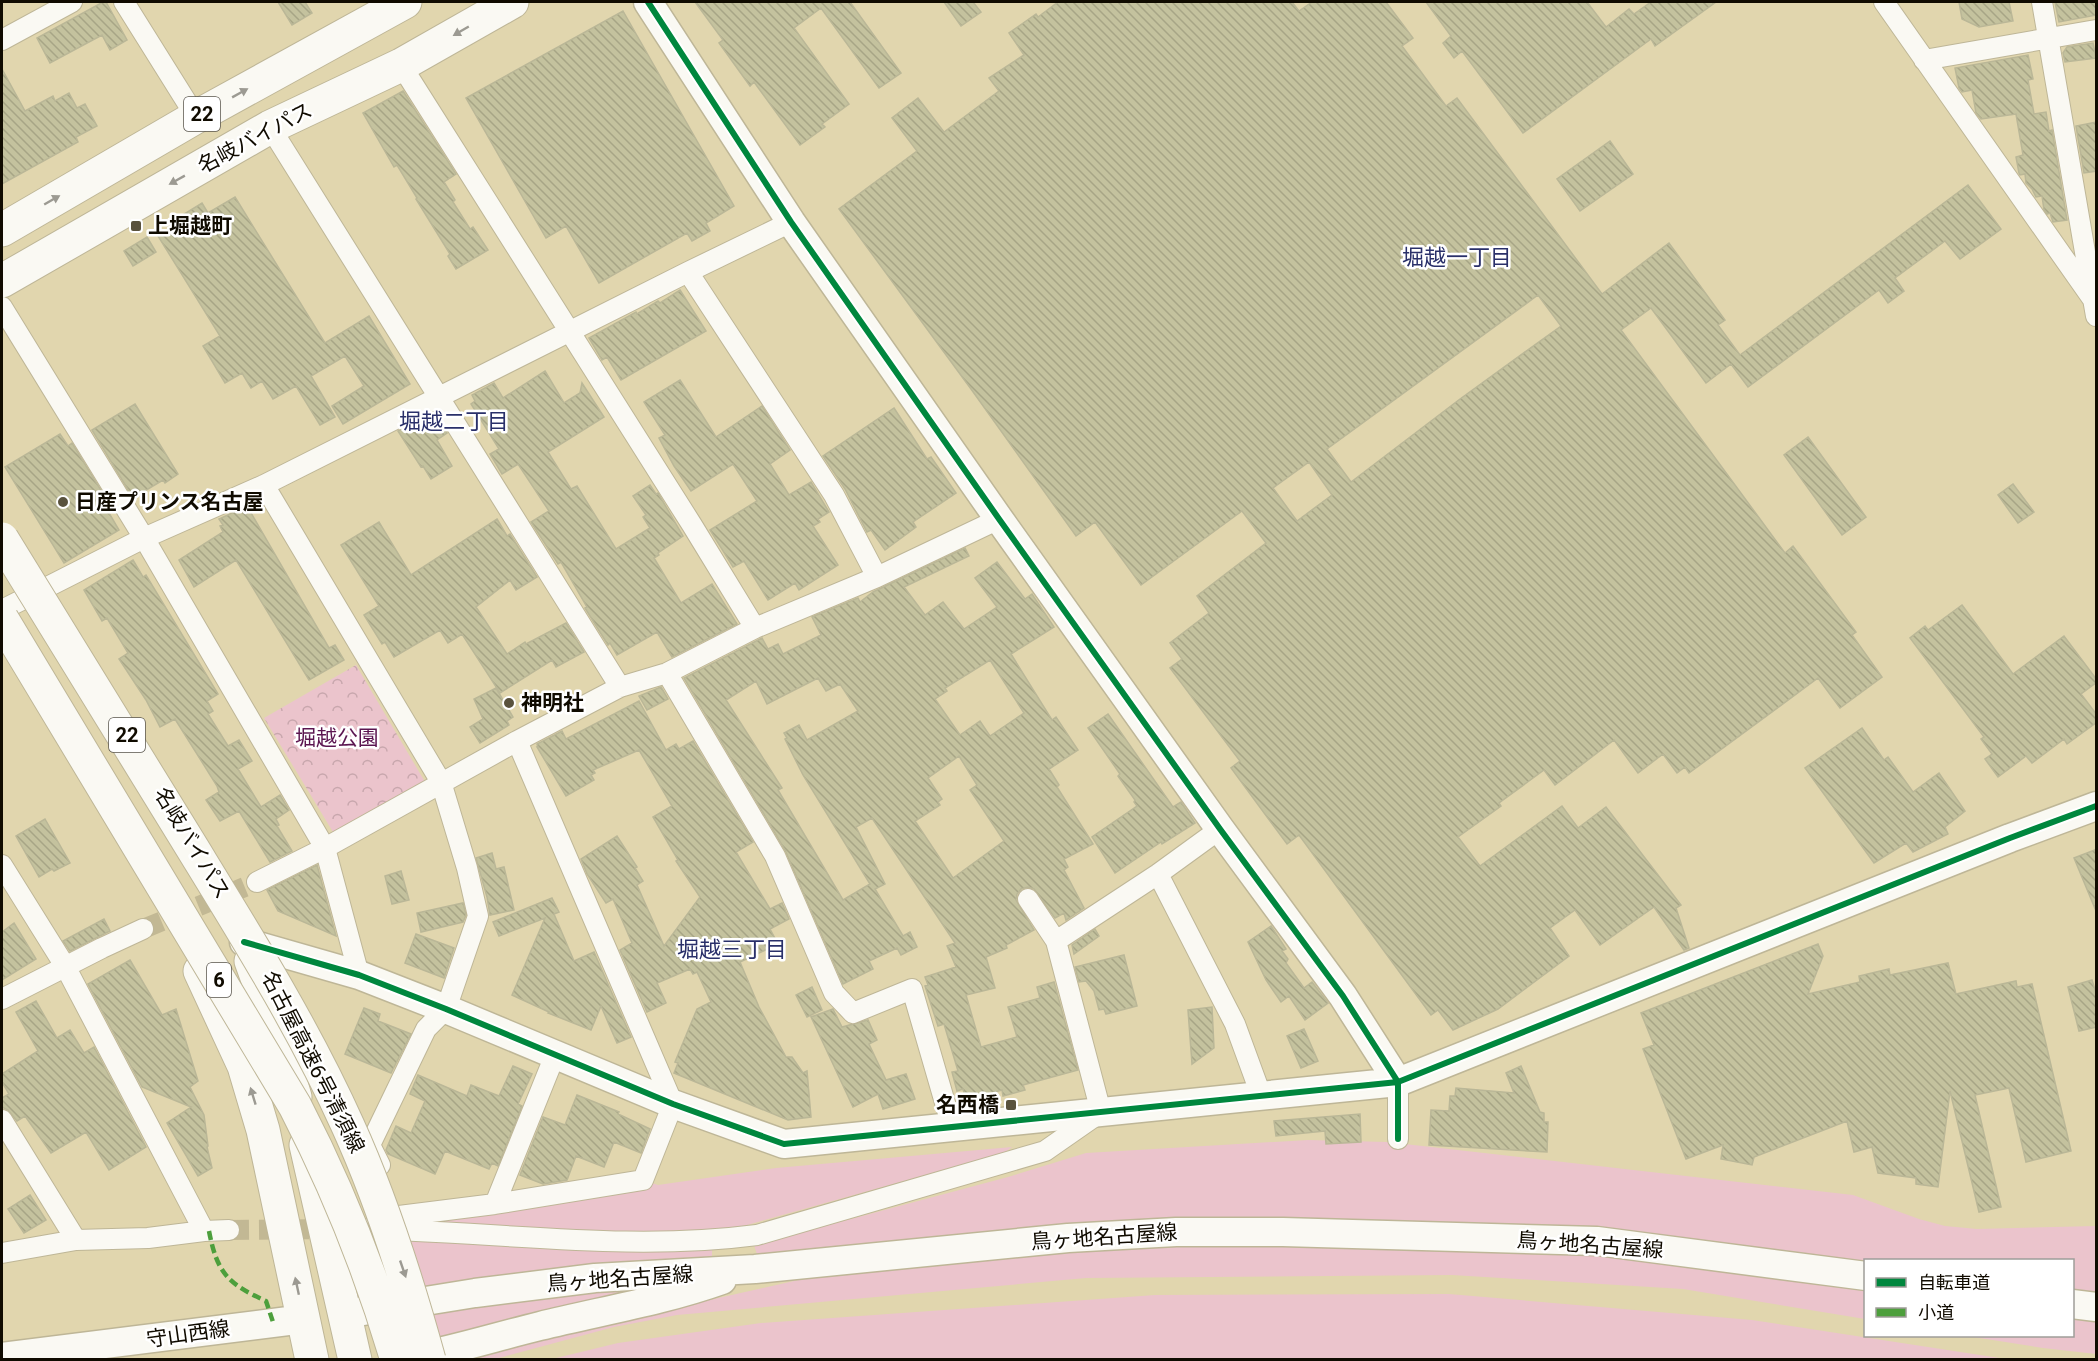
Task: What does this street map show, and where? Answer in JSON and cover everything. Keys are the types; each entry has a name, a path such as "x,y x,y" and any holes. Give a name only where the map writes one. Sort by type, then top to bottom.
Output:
{"highway":[{"name":"22","path":"2,230 196,117 405,2"},
{"name":"名岐バイパス","path":"2,280 270,127 402,65 512,2"},
{"name":"名岐バイパス","path":"2,532 224,891 272,1019 292,1080 350,1335"},
{"name":"名古屋高速6号清須線","path":"2,539 241,928 301,1030 348,1126 375,1189 434,1356"},
{"name":"名古屋高速6号清須線","path":"2,619 295,1106 317,1149 356,1238 397,1359"},
{"path":"2,640 189,950 244,1066 263,1130 308,1341"}],"street":[{"path":"2,40 72,2"},
{"path":"123,2 196,117"},
{"path":"648,2 791,222 1220,829 1343,996 1398,1082 1398,1139"},
{"path":"1884,2 2095,309"},
{"path":"2042,2 2095,309"},
{"path":"1924,60 2097,30"},
{"path":"402,65 755,628"},
{"path":"270,127 620,687"},
{"path":"2,267 106,220"},
{"path":"2,610 144,538 264,485 791,222"},
{"path":"688,272 834,495 877,577"},
{"path":"2,307 144,538 325,848 359,975"},
{"path":"264,485 441,782 467,868 478,915 446,1008 426,1029 370,1145 388,1183 396,1223"},
{"path":"256,882 325,848 441,782 620,687 667,673 755,628 877,577 999,519"},
{"path":"667,673 775,855 834,993 853,1013 912,989 952,1127"},
{"path":"341,1229 396,1223 643,1180 673,1104 517,741"},
{"path":"244,942 359,975 446,1008 673,1104 784,1144 1398,1082 2010,838 2097,806"},
{"path":"1056,941 1158,874 1220,829"},
{"path":"2,865 65,966 204,1231"},
{"path":"1158,874 1234,1024 1261,1095"},
{"path":"1028,899 1056,941 1101,1112"},
{"path":"2,999 143,929"},
{"path":"495,1204 555,1055"},
{"path":"396,1223 593,1240 712,1241 757,1235 1046,1151 1101,1112"},
{"path":"2,1120 76,1240"},
{"path":"2,1252 76,1240 148,1238 229,1230"},
{"name":"鳥ヶ地名古屋線","path":"350,1335 475,1293 595,1278 755,1269 1068,1238 1176,1232 1283,1232 1597,1241 1864,1276"},
{"path":"712,1241 712,1272"},
{"path":"403,1359 434,1356 539,1326 685,1293 755,1269"},
{"path":"2074,1304 2097,1306"},
{"name":"守山西線","path":"2,1357 308,1341"}],"green space":[{"name":"堀越公園","path":"356,665 428,787 333,832 264,718"},
{"path":"1308,1140 1387,1142 1853,1195 1945,1226 1977,1229 2096,1226 2096,1297 2074,1295 2074,1259 1864,1259 1864,1265 1699,1239 1293,1220 999,1231 757,1254 754,1245 1008,1177 1086,1153"},
{"path":"1012,1147 1004,1153 733,1229 712,1241 712,1272 674,1308 874,1263 1177,1244 1581,1253 1864,1291 1864,1319 1683,1289 1452,1275 1086,1278 677,1315 614,1327 495,1359 441,1359 393,1230 495,1204 643,1180 658,1185 776,1168"},
{"path":"1449,1294 1752,1320 2006,1359 552,1359 618,1343 761,1323 1155,1295"},
{"path":"2074,1318 2096,1321 2096,1354 1973,1337 2074,1337"}],"building":[{"path":"106,2 127,40 110,50 102,35 50,63 37,38"},
{"path":"278,2 305,2 312,13 292,25"},
{"path":"695,2 850,2 901,73 879,88 821,8 794,28 849,104 822,124 825,127 800,145 754,82 750,86 719,43 723,40"},
{"path":"944,2 973,2 981,12 961,26"},
{"path":"1058,2 1292,2 1299,11 1312,2 1386,2 1413,38 1402,46 1446,106 1457,98 1602,294 1669,243 1725,320 1718,325 1740,355 1968,185 2001,229 1960,259 1945,241 1895,278 1904,291 1888,303 1879,290 1748,387 1731,364 1706,383 1651,308 1621,330 1785,553 1793,546 1856,632 1852,635 1882,677 1840,708 1818,678 1689,773 1685,767 1677,773 1663,754 1638,773 1614,740 1555,785 1544,770 1499,803 1501,806 1458,837 1480,866 1562,806 1578,828 1606,807 1681,905 1676,908 1689,948 1684,950 1654,907 1600,945 1575,910 1550,928 1569,956 1498,1009 1453,1030 1438,1010 1431,1015 1299,835 1287,844 1231,768 1240,761 1170,668 1182,659 1170,643 1209,613 1197,596 1266,543 1242,511 1141,585 1095,522 1076,536 839,209 917,151 892,118 918,98 944,132 999,91 989,78 1024,55 1009,33 1036,14 1038,17","holes":["1538,295 1561,326 1351,482 1327,449","1309,462 1332,495 1297,521 1273,488"]},
{"path":"1426,2 1587,2 1606,27 1629,9 1634,14 1651,2 1716,2 1655,46 1651,39 1523,133 1462,51 1454,58 1443,43 1451,36"},
{"path":"1959,2 2009,2 2013,21 1979,27 1962,19"},
{"path":"2055,2 2097,2 2097,15 2059,22"},
{"path":"623,11 734,206 706,223 710,231 692,241 687,233 599,283 566,226 546,238 466,98"},
{"path":"2093,43 2096,58 2065,62 2063,53 2067,47"},
{"path":"2028,55 2033,79 2028,80 2034,114 2046,112 2049,131 2052,130 2067,220 2053,222 2050,213 2047,214 2044,210 2042,196 2036,197 2026,183 2025,174 2020,175 2019,173 2016,157 2023,155 2016,114 1981,119 1976,113 1972,90 1962,92 1959,88 1955,68"},
{"path":"2,69 25,111 53,96 55,101 69,93 77,108 85,104 97,126 76,137 78,142 2,184"},
{"path":"403,91 456,174 444,182 455,200 453,202 470,229 473,227 488,250 456,269 448,256 450,254 417,198 397,165 394,167 363,113"},
{"path":"2097,122 2097,171 2084,173 2076,126"},
{"path":"1610,141 1633,174 1580,211 1557,179"},
{"path":"235,197 325,343 369,316 410,384 343,424 332,406 364,386 345,356 311,376 335,417 320,425 296,386 273,399 262,381 251,388 242,373 225,383 203,346 220,336 158,236 184,220 181,216 202,203 208,213"},
{"path":"147,237 156,252 133,266 124,251"},
{"path":"680,290 706,331 621,380 607,357 602,360 589,338 658,301 660,303"},
{"path":"545,371 564,403 580,393 582,383 604,417 548,452 571,489 577,486 616,549 650,528 643,517 646,515 633,496 650,485 656,494 658,493 683,536 654,558 681,603 712,584 737,624 672,657 657,632 617,655 610,643 608,645 561,562 558,564 531,522 549,511 518,464 502,474 490,454 499,449 471,404 475,401 472,395 494,383 503,398"},
{"path":"680,380 716,437 762,406 790,450 770,464 789,495 811,482 829,512 818,519 820,522 813,526 838,565 799,590 795,583 768,600 744,561 733,567 710,530 757,501 733,464 691,491 674,466 659,438 665,435 644,402"},
{"path":"135,404 178,474 165,483 163,480 133,498 92,430"},
{"path":"894,408 927,459 931,457 956,493 913,522 916,527 885,550 871,530 867,532 845,489 823,456"},
{"path":"423,419 427,425 438,419 447,433 437,440 452,466 431,479 398,431"},
{"path":"60,434 68,446 72,443 113,510 109,513 119,530 64,563 5,467"},
{"path":"1808,437 1866,517 1842,535 1784,455"},
{"path":"2013,484 2034,512 2018,523 1998,495"},
{"path":"247,506 329,648 335,645 344,660 309,680 236,560 194,587 179,560 223,532 220,526 223,525 219,519"},
{"path":"497,519 507,536 510,534 537,577 516,590 510,580 476,607 507,654 525,642 526,644 566,623 584,652 556,667 552,660 500,693 462,634 448,643 440,630 394,657 385,642 382,644 364,615 379,606 341,545 379,522 411,575"},
{"path":"965,548 969,556 904,587 925,615 943,602 964,629 997,607 975,578 997,562 1025,599 1032,594 1054,627 1011,654 1052,720 1056,717 1078,750 1049,769 1059,785 1057,787 1093,844 1064,859 1068,867 1064,870 1084,908 1066,920 1064,913 1055,918 1034,889 1028,887 1021,889 1016,900 1034,930 1006,945 1007,948 986,957 995,988 966,995 981,1047 1017,1037 1008,1007 1040,998 1037,987 1054,982 1078,1070 1023,1085 1025,1090 1003,1096 1002,1090 966,1100 963,1089 957,1091 952,1072 958,1071 944,1024 938,1026 925,986 928,985 925,977 956,967 947,946 955,943 872,818 856,827 885,884 875,889 903,936 910,932 917,947 901,955 897,948 869,961 873,969 843,984 785,850 684,678 762,638 768,649 778,644 783,654 821,635 812,617 858,598 860,602 873,592","holes":["990,660 1024,713 990,736 980,721 960,735 935,699 947,691 945,688","818,678 826,691 840,684 858,711 807,740 799,725 784,733 803,775 870,884 843,900 778,790 782,788 726,700 756,681 767,704","959,756 977,785 970,790 1004,841 953,878 915,821 940,805 938,802 942,799 928,778"]},
{"path":"133,560 143,577 146,575 218,694 207,701 213,711 208,714 228,746 239,740 252,761 238,769 261,807 280,795 289,810 276,819 279,825 277,826 292,851 270,862 239,811 220,821 206,800 219,792 217,786 175,719 160,727 146,700 119,659 128,653 107,618 102,621 84,590"},
{"path":"1962,605 2013,674 2064,636 2097,680 2081,694 2097,715 2097,722 2067,744 2064,739 2032,763 2026,756 1998,777 1985,759 1992,754 1981,739 1984,737 1910,638 1925,626 1928,630"},
{"path":"661,687 668,699 647,710 639,696"},
{"path":"496,688 513,717 507,721 509,725 480,743 470,727 483,719 474,699"},
{"path":"639,701 666,750 676,744 679,749 693,741 753,842 736,852 770,909 782,903 789,919 770,929 778,944 740,962 759,1007 786,1057 792,1057 803,1073 807,1071 811,1117 788,1120 674,1073 678,1063 675,1062 697,1009 711,1002 697,972 693,974 690,969 657,983 666,1003 647,1012 620,950 632,943 613,899 606,903 587,874 581,859 617,836 637,867 635,868 643,881 637,885 664,946 700,897 676,861 678,860 653,817 672,806 639,750 593,770 595,773 591,775 594,780 566,796 537,747 537,744 562,731 566,739"},
{"path":"1108,714 1173,807 1181,802 1195,823 1162,844 1161,842 1115,873 1092,837 1137,806 1118,776 1120,774 1088,728"},
{"path":"1862,728 1884,760 1888,757 1913,792 1939,773 1965,811 1945,827 1948,834 1913,852 1906,843 1874,863 1805,768"},
{"path":"45,819 70,863 54,871 52,869 39,877 16,836"},
{"path":"2097,849 2097,911 2096,911 2074,858"},
{"path":"492,853 496,869 504,867 514,910 490,915 476,858"},
{"path":"317,865 336,936 278,911 267,890"},
{"path":"401,871 409,900 392,904 385,876"},
{"path":"552,898 559,912 554,914 574,961 594,952 631,1037 617,1043 601,1006 591,1030 548,1013 512,995 545,918 499,936 493,922"},
{"path":"463,903 466,915 463,922 421,932 417,913"},
{"path":"104,919 110,931 70,951 63,941"},
{"path":"14,923 36,959 2,980 2,932"},
{"path":"1271,926 1286,949 1282,951 1288,959 1286,963 1304,988 1312,982 1328,1003 1305,1020 1289,996 1281,1002 1266,980 1248,942"},
{"path":"1095,929 1099,936 1074,954 1072,945"},
{"path":"416,934 454,948 444,978 405,963"},
{"path":"1818,944 1823,956 1808,994 1860,982 1859,976 1889,969 1890,975 1948,963 1956,994 2016,981 2017,987 2032,984 2071,1151 2026,1162 2009,1088 1975,1095 2001,1207 1979,1212 1950,1091 1938,1187 1916,1184 1916,1178 1878,1173 1872,1147 1854,1152 1847,1121 1754,1157 1752,1165 1721,1159 1723,1145 1686,1159 1643,1049 1654,1045 1641,1013"},
{"path":"1124,955 1137,1006 1106,1014 1104,1009 1099,1010 1094,991 1086,981 1079,982 1075,967"},
{"path":"130,960 162,1015 176,1009 198,1081 190,1087 204,1115 207,1147 212,1168 198,1176 167,1123 191,1107 142,1087 88,984"},
{"path":"2092,980 2097,996 2097,1027 2079,1031 2068,987"},
{"path":"812,987 822,1010 807,1017 796,995"},
{"path":"36,1001 57,1038 70,1030 84,1053 94,1047 146,1147 109,1170 86,1132 51,1153 25,1116 17,1121 8,1110 2,1107 2,1098 9,1094 2,1082 2,1074 38,1051 16,1012"},
{"path":"1212,1007 1214,1048 1192,1064 1188,1010"},
{"path":"364,1008 380,1014 378,1021 411,1034 391,1073 345,1054"},
{"path":"833,1009 842,1027 868,1020 877,1040 869,1044 886,1080 906,1074 915,1099 883,1109 878,1094 853,1107 811,1017"},
{"path":"1304,1029 1318,1061 1301,1068 1287,1036"},
{"path":"513,1066 532,1074 518,1104 522,1106 498,1166 492,1163 489,1169 445,1151 435,1174 388,1154 386,1150 396,1126 411,1133 425,1101 410,1094 418,1075 467,1096 471,1085 499,1096"},
{"path":"1521,1066 1540,1112 1544,1113 1544,1122 1548,1122 1547,1152 1429,1145 1431,1110 1449,1111 1450,1096 1455,1096 1456,1088 1514,1093 1506,1073"},
{"path":"577,1095 619,1112 618,1114 650,1129 641,1153 614,1142 604,1167 576,1156 567,1180 543,1184 520,1175 543,1117 565,1125"},
{"path":"1360,1114 1361,1142 1326,1144 1325,1131 1276,1136 1274,1121"},
{"path":"30,1195 46,1220 24,1233 8,1209"}],"tunnel":[{"path":"143,929 257,882"},
{"path":"229,1230 335,1229"}],"marked path":[{"path":"209,1231 216,1257 226,1275 242,1289 266,1301 273,1322"}],"cycle path":[{"path":"648,2 791,222 1220,829 1343,996 1398,1082 1398,1139"},
{"path":"244,942 359,975 673,1104 784,1144 1398,1082 2010,838 2096,806"}],"place":[{"name":"上堀越町","path":"136,226"},
{"name":"日産プリンス名古屋","path":"63,502"},
{"name":"神明社","path":"509,703"},
{"name":"名西橋","path":"1011,1105"}],"district":[{"name":"堀越一丁目","path":"1457,257"},
{"name":"堀越二丁目","path":"454,421"},
{"name":"堀越三丁目","path":"732,949"}]}
